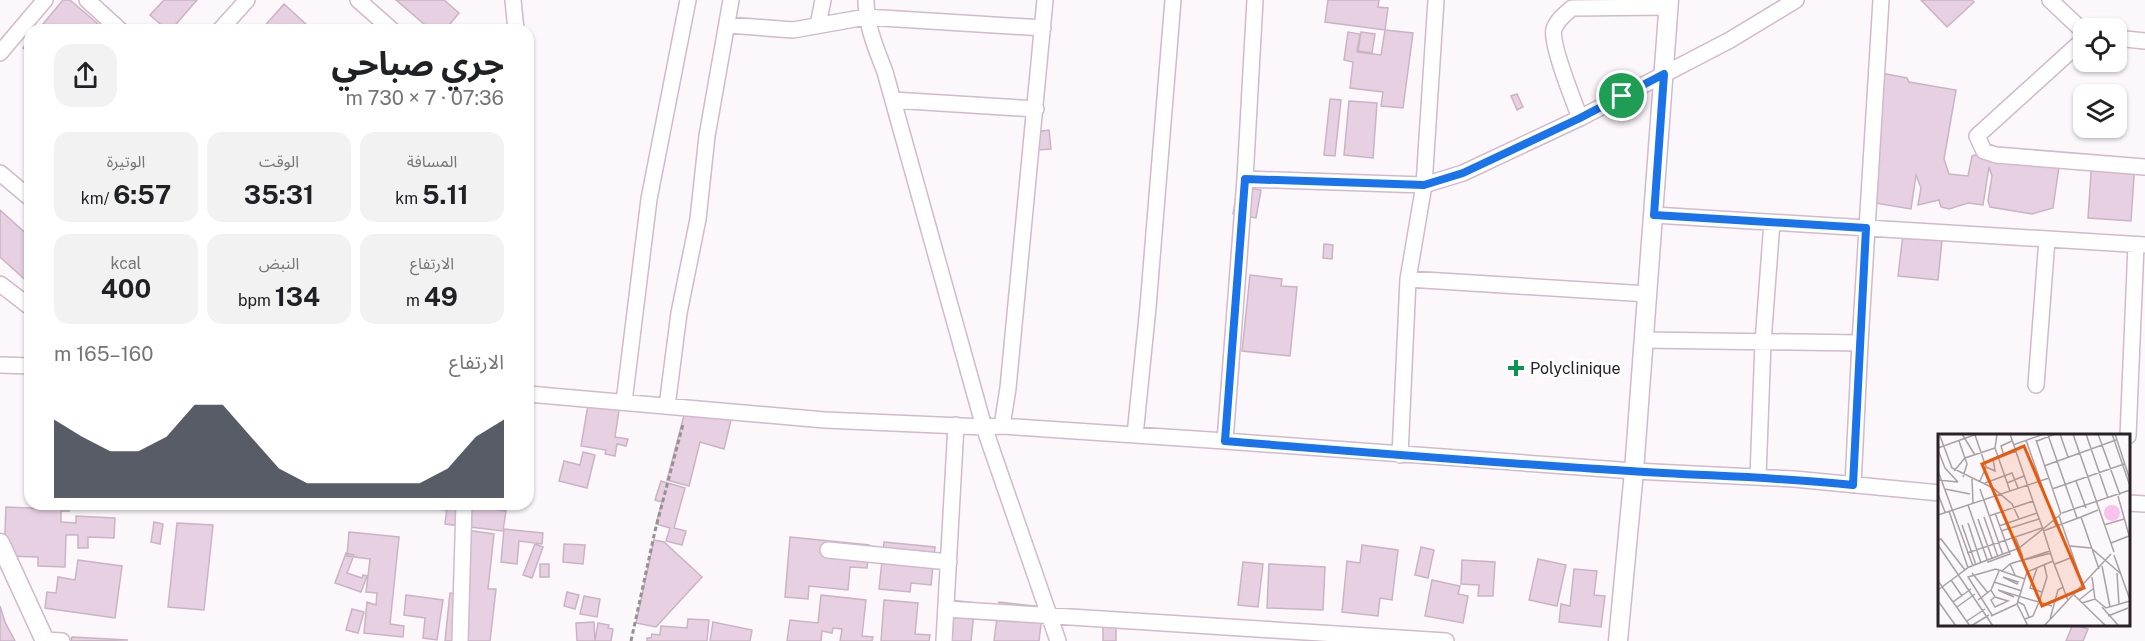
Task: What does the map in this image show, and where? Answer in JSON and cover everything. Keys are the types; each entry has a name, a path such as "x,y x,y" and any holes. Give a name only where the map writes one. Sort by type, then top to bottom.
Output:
{"street":[{"path":"25,24 45,0"},
{"path":"87,0 113,24"},
{"path":"225,24 247,0"},
{"path":"358,0 385,24"},
{"path":"513,0 515,24"},
{"path":"624,402 649,199 688,0"},
{"path":"667,406 679,313 698,219 707,136 731,0"},
{"path":"818,25 823,0"},
{"path":"866,0 866,17 893,100 984,427 1058,641"},
{"path":"1002,426 1008,388 1045,0"},
{"path":"1135,435 1173,0"},
{"path":"1225,441 1245,179 1255,0"},
{"path":"1400,455 1408,279 1424,185 1436,0"},
{"path":"1245,179 1424,185 1463,173 1580,118 1730,40 1796,0"},
{"path":"1853,485 1866,228 1881,0"},
{"path":"2050,0 2073,22"},
{"path":"1580,118 1555,46 1553,30 1560,19 1572,8 1669,4 1634,471 1618,641"},
{"path":"728,25 792,30 866,17 1043,28"},
{"path":"0,53 24,25"},
{"path":"2127,39 2145,40"},
{"path":"2073,49 1977,136 1984,151 1996,155 2145,167"},
{"path":"893,100 1036,109"},
{"path":"0,172 24,191"},
{"path":"1654,215 2140,245 2139,324 2128,434"},
{"path":"1758,477 1763,342 1772,222"},
{"path":"2036,385 2047,239"},
{"path":"1408,279 1648,294"},
{"path":"0,284 24,302"},
{"path":"1644,340 1860,343"},
{"path":"0,365 24,366"},
{"path":"534,394 825,420 1002,426 1634,471 1758,477 1938,493"},
{"path":"944,641 956,425"},
{"path":"2130,503 2145,504"},
{"path":"459,641 464,510"},
{"path":"0,543 50,641"},
{"path":"828,550 949,562"},
{"path":"946,609 1446,641"}],"path":[{"path":"631,641 655,531 687,408"}],"building":[{"path":"63,0 70,0 98,24 43,24"},
{"path":"164,0 197,0 176,24 160,24 150,15"},
{"path":"396,0 444,0 459,13 450,24 424,24"},
{"path":"1328,0 1379,0 1378,7 1388,8 1385,30 1325,22"},
{"path":"1921,0 1972,0 1974,2 1947,27"},
{"path":"284,4 306,24 266,24"},
{"path":"1385,30 1413,33 1403,108 1381,106 1383,92 1350,88 1353,62 1344,60 1348,32 1360,34 1357,52 1381,55"},
{"path":"1361,32 1375,34 1372,53 1358,51"},
{"path":"1886,74 1907,78 1909,82 1956,90 1944,159 1949,174 1968,176 1972,156 1995,149 2060,160 2053,208 2032,214 1990,207 1988,201 1992,176 1989,167 1983,205 1968,203 1949,209 1941,207 1939,200 1918,205 1921,188 1916,175 1911,209 1862,201 1880,76"},
{"path":"1517,94 1523,107 1517,110 1511,96"},
{"path":"1330,99 1341,100 1335,156 1324,155"},
{"path":"1349,101 1377,103 1373,158 1344,155"},
{"path":"1049,130 1051,149 1038,150 1036,132"},
{"path":"2092,158 2135,161 2131,221 2088,218"},
{"path":"1238,186 1261,190 1256,218 1233,214"},
{"path":"0,210 24,232 24,279 0,257"},
{"path":"1904,226 1943,230 1938,280 1898,276"},
{"path":"1324,244 1333,245 1332,259 1323,258"},
{"path":"1250,275 1282,279 1281,286 1297,287 1290,356 1242,351"},
{"path":"589,399 620,404 615,437 628,439 626,446 617,444 615,456 605,454 606,450 581,446"},
{"path":"687,404 732,416 724,449 700,442 689,486 667,480"},
{"path":"583,452 595,455 587,488 559,481 564,461 580,465"},
{"path":"661,481 685,488 674,528 686,531 682,545 666,541 670,528 656,524 662,502 655,500"},
{"path":"6,507 24,508 24,510 69,510 61,511 61,522 76,523 76,516 115,518 114,538 88,537 88,548 78,548 78,535 66,535 65,567 38,566 38,557 4,556"},
{"path":"447,510 506,511 503,531 445,524"},
{"path":"154,522 163,524 160,544 151,542"},
{"path":"177,523 213,525 204,610 168,607"},
{"path":"504,529 543,533 542,544 519,541 517,564 501,562"},
{"path":"466,530 494,534 488,589 496,589 490,641 445,641 450,593 459,594"},
{"path":"349,532 399,537 390,624 404,626 403,637 364,633 367,602 376,605 377,593 366,592 370,559 347,556"},
{"path":"790,537 869,545 867,568 850,567 848,590 809,586 808,599 785,597"},
{"path":"654,540 664,542 702,577 656,627 636,623"},
{"path":"884,542 935,547 931,585 911,583 910,592 879,589"},
{"path":"535,544 543,547 532,578 523,575"},
{"path":"564,544 585,545 583,564 563,562"},
{"path":"1362,545 1398,550 1392,600 1380,598 1378,616 1342,612 1347,561 1360,563"},
{"path":"1421,547 1434,550 1428,578 1415,575"},
{"path":"346,553 354,555 347,573 362,578 363,575 367,576 361,592 335,583"},
{"path":"1538,559 1566,565 1557,606 1529,600"},
{"path":"78,560 122,566 115,618 45,608 47,592 56,593 58,577 75,580"},
{"path":"1462,560 1495,562 1493,596 1478,596 1479,585 1461,584"},
{"path":"1243,562 1263,564 1258,607 1238,605"},
{"path":"540,564 549,564 549,577 540,577"},
{"path":"1269,564 1325,567 1323,610 1267,608"},
{"path":"1574,569 1597,571 1594,595 1605,596 1601,627 1559,622 1561,604 1570,606"},
{"path":"1432,580 1460,586 1458,594 1468,596 1463,623 1425,616"},
{"path":"567,592 579,595 575,609 564,606"},
{"path":"406,595 443,600 437,640 423,638 425,618 404,615"},
{"path":"821,595 866,600 862,636 873,637 872,641 840,641 842,629 833,628 832,633 822,631 821,641 787,641 790,620 818,623"},
{"path":"584,596 600,599 597,617 580,614"},
{"path":"942,599 975,603 971,641 938,641"},
{"path":"884,600 918,603 915,634 930,635 929,641 881,641"},
{"path":"999,602 1043,607 1039,641 994,641"},
{"path":"0,606 5,622 15,641 0,641"},
{"path":"352,609 364,612 358,633 346,630"},
{"path":"1103,614 1116,614 1116,641 1103,641"},
{"path":"688,619 709,620 707,641 647,641 652,634 660,635 661,626 687,628"},
{"path":"594,622 595,641 577,641 576,623"},
{"path":"713,622 752,630 750,641 710,641"},
{"path":"598,623 609,625 608,628 613,629 611,641 595,641"},
{"path":"2072,626 2088,629 2083,641 2066,641"},
{"path":"72,637 128,640 71,641"}],"place":[{"name":"Polyclinique","path":"1516,368"}],"route":[{"path":"1664,74 1654,215 1866,228 1853,485 1794,479 1458,460 1225,441 1245,179 1424,185 1463,173 1622,96 1664,74"}]}
